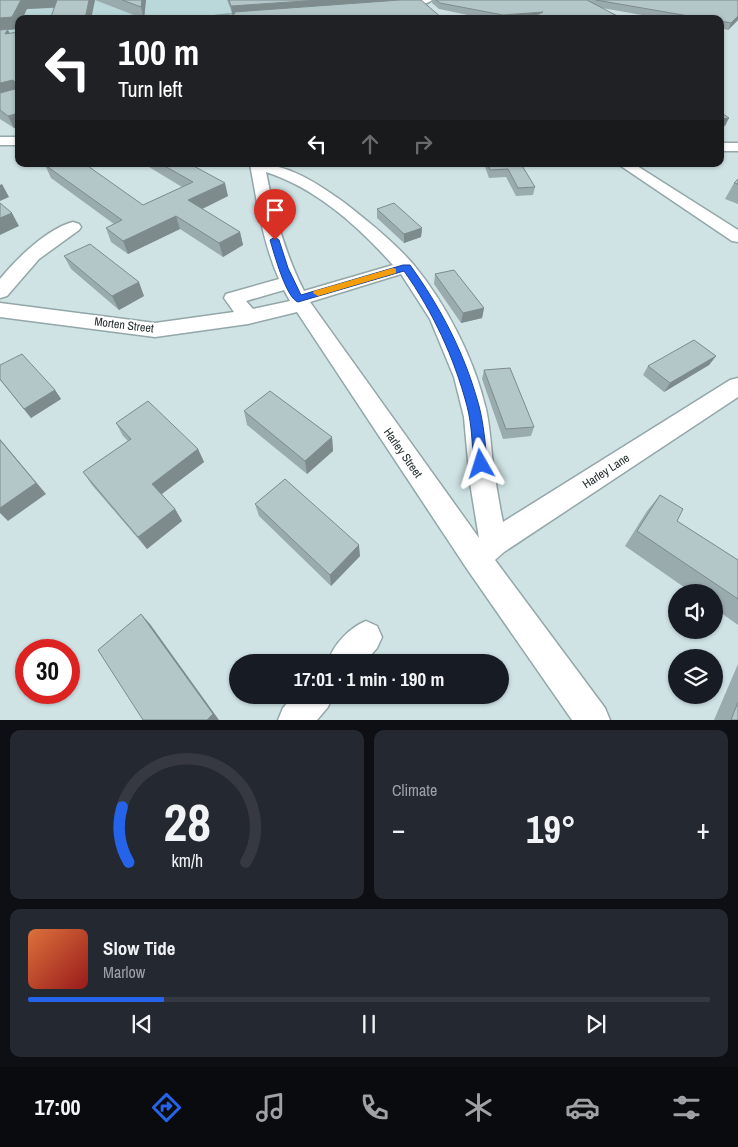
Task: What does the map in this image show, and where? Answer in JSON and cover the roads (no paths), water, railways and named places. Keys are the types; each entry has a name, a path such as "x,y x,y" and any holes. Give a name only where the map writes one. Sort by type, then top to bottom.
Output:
{"street":[{"path":"386,6 427,3"},
{"path":"0,141 15,142"},
{"path":"724,147 738,147"},
{"name":"Harley Street","path":"258,167 266,211 283,268 297,295 357,387 485,551 593,720"},
{"path":"265,167 290,176 325,196 355,217 383,242 406,267 427,297 447,334 461,367 474,408 483,482 485,551"},
{"path":"630,167 738,237"},
{"path":"0,292 26,262 48,242 73,228"},
{"name":"Morten Street","path":"0,310 155,330 248,317 297,295 406,267"},
{"name":"Harley Lane","path":"485,551 738,386"},
{"path":"351,654 366,637"},
{"path":"295,720 308,704"}]}
